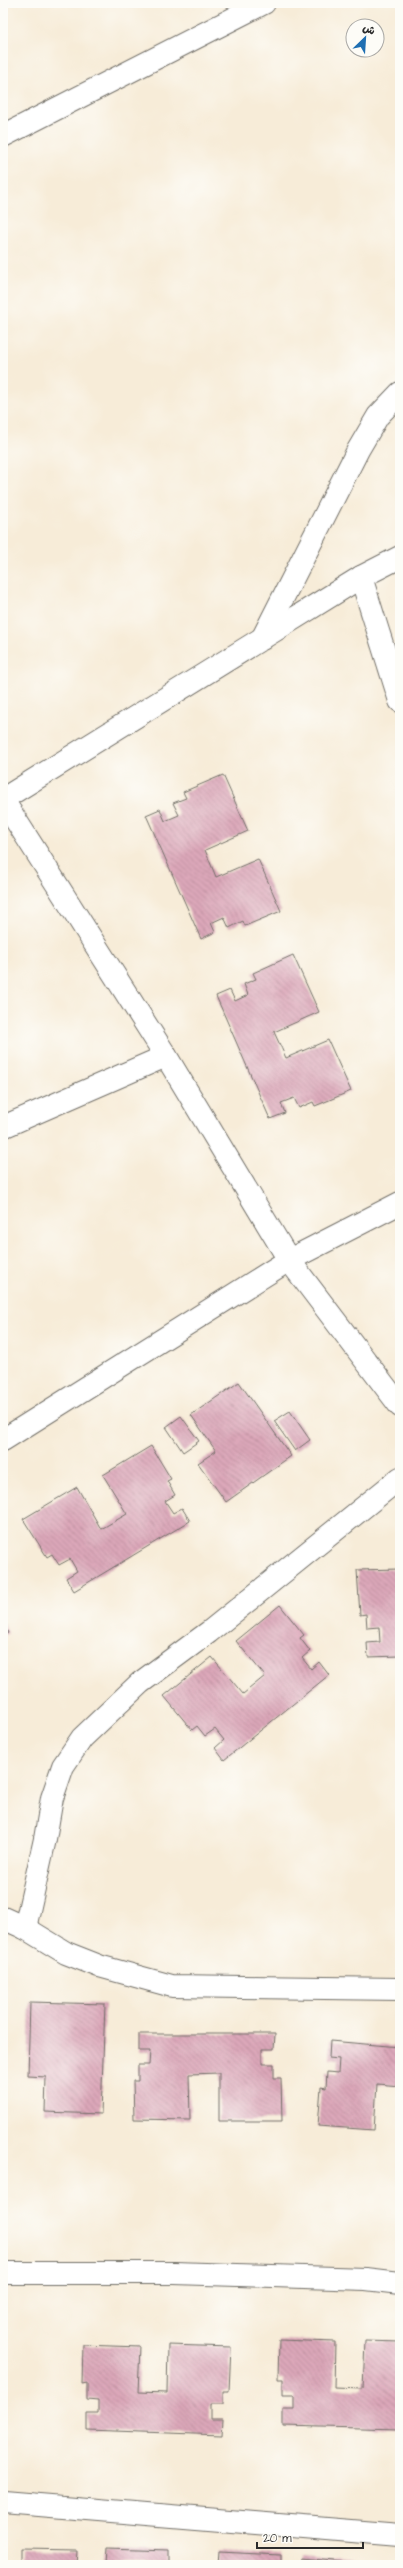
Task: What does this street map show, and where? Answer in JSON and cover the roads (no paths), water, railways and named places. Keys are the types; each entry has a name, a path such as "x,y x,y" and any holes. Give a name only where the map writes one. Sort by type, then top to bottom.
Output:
{"street":[{"path":"3,136 264,3"},
{"path":"262,639 358,450 378,416 400,393"},
{"path":"400,557 361,577 3,800 166,1056 289,1260 400,1406"},
{"path":"361,577 400,701"},
{"path":"3,1127 166,1056"},
{"path":"3,1440 289,1260 400,1203"},
{"path":"25,1928 45,1839 52,1798 63,1766 82,1738 140,1683 209,1632 400,1478"},
{"path":"3,1918 25,1928 66,1953 99,1966 172,1986 400,1989"},
{"path":"3,2274 174,2273 366,2279 400,2283"},
{"path":"3,2502 400,2535"}]}
